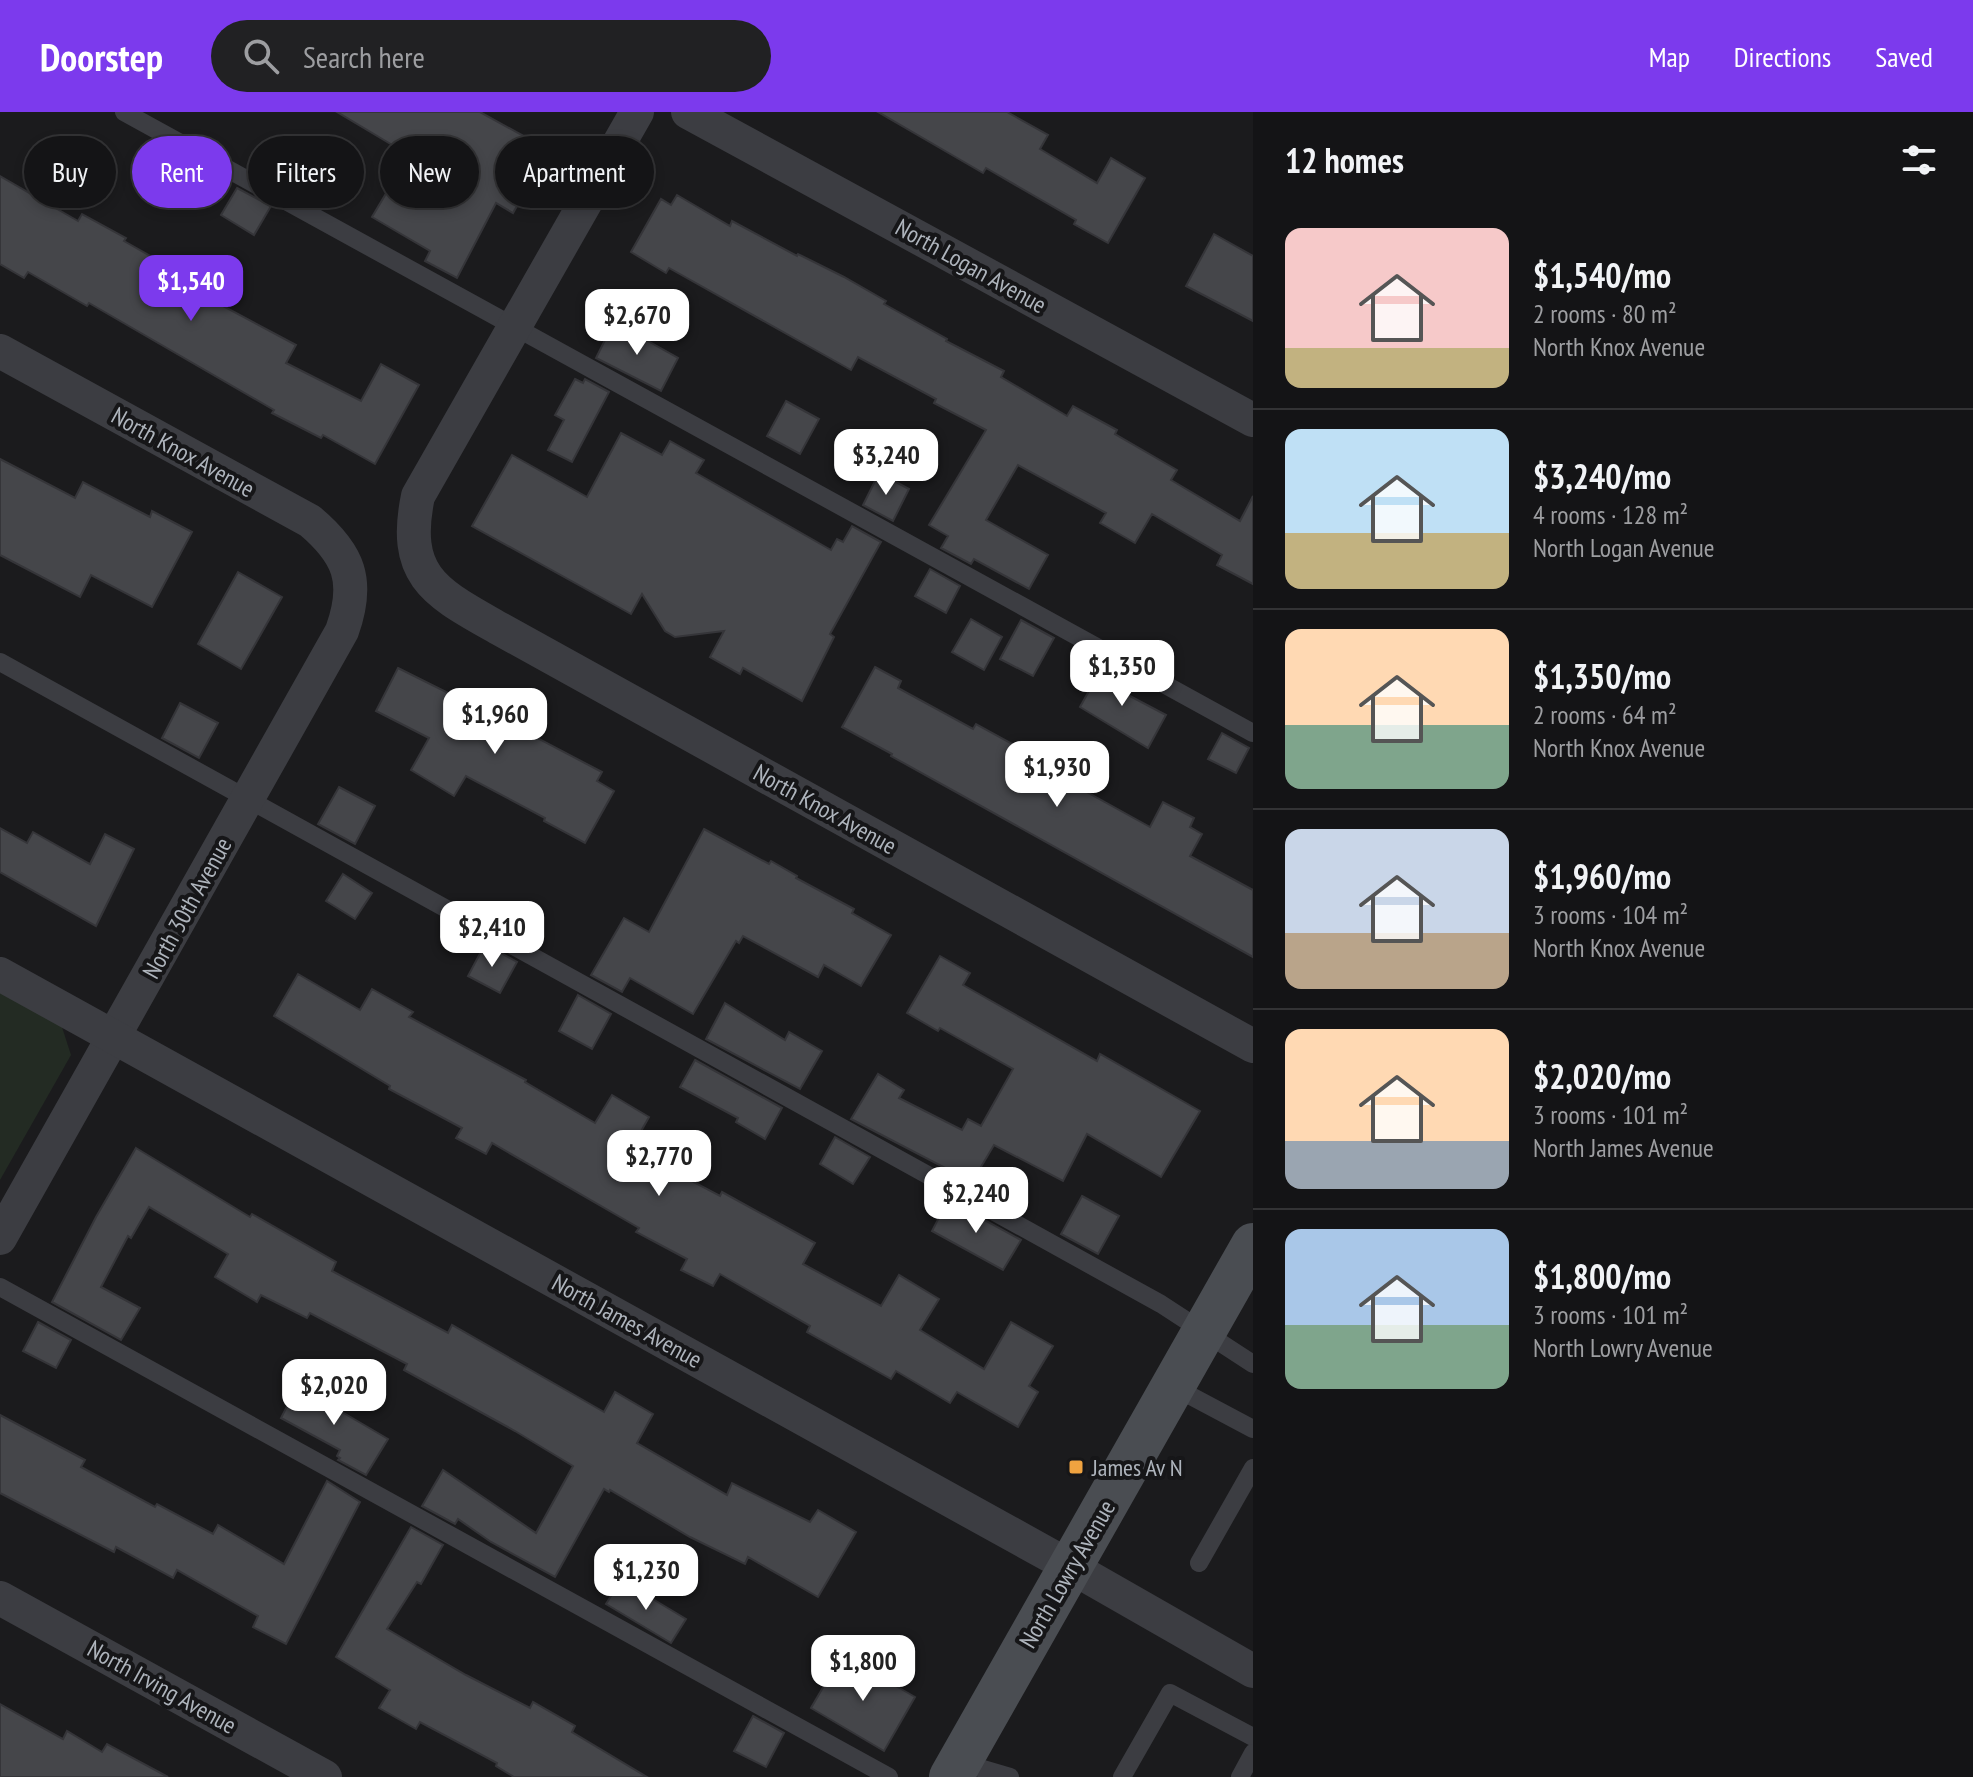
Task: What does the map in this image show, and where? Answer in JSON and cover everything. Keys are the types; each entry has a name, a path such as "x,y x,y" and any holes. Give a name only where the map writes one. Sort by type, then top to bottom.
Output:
{"main road":[{"name":"North Lowry Avenue","path":"955,1770 1253,1245"}],"street":[{"path":"513,325 637,112"},
{"name":"North Logan Avenue","path":"688,112 1253,420"},
{"name":"North Knox Avenue","path":"513,325 418,496 412,538 415,553 432,586 456,604 1253,1046"},
{"name":"North Knox Avenue","path":"0,351 310,521 333,540 348,571"},
{"name":"North 30th Avenue","path":"0,1238 342,631 348,615 348,571"},
{"name":"North James Avenue","path":"0,974 1071,1567 1253,1671"},
{"name":"North Irving Avenue","path":"0,1598 325,1777"}],"lane":[{"path":"124,112 1253,733"},
{"path":"0,662 1161,1304 1253,1364"},
{"path":"0,1287 889,1777"},
{"path":"1174,1387 1253,1429"},
{"path":"1199,1563 1253,1468"},
{"path":"1122,1777 1170,1693 1253,1737"},
{"path":"1240,1777 1253,1753"},
{"path":"955,1770 1010,1777"}],"shaded area":[{"path":"0,991 61,1024 71,1055 0,1180"}],"building":[{"path":"337,112 480,112 524,136 495,136 495,205 457,278 425,261 430,251 372,217 380,204 380,208 479,208 479,136 380,138"},
{"path":"878,112 1007,112 1048,135 1040,149 1097,183 1111,158 1145,178 1108,243 1074,224 1076,220 986,168 983,173"},
{"path":"0,176 24,190 24,208 55,208 78,221 82,214 126,238 124,241 182,274 178,282 296,345 286,363 361,401 381,364 419,385 375,464 323,435 321,438 272,413 274,410 89,303 87,306 28,272 24,278 0,264"},
{"path":"237,188 248,194 248,208 270,208 254,235 221,215 225,208 232,208 232,196"},
{"path":"677,195 730,226 732,221 844,277 946,341 1004,371 1001,377 1067,416 1073,406 1117,430 1115,434 1177,470 1171,480 1240,521 1253,496 1253,584 1217,565 1222,555 1152,514 1135,543 1100,523 1106,513 1018,465 986,520 1048,555 1029,589 974,559 971,564 941,548 948,536 929,525 986,430 858,357 851,370 669,268 666,273 631,252 661,199 671,205"},
{"path":"1214,234 1253,256 1253,321 1186,286"},
{"path":"614,322 678,358 661,391 596,358"},
{"path":"575,379 583,383 585,379 609,392 572,462 548,450 564,420 555,415"},
{"path":"786,401 819,419 800,454 767,436"},
{"path":"621,433 662,455 670,441 704,460 696,473 831,550 837,539 843,542 852,526 881,542 830,634 834,637 802,701 743,668 740,674 710,657 724,631 675,637 665,631 642,594 631,614 472,526 512,455 587,497"},
{"path":"0,459 75,498 83,482 150,517 152,511 192,532 152,607 91,575 80,597 0,555"},
{"path":"879,473 909,489 893,521 863,505"},
{"path":"930,569 960,586 946,613 915,596"},
{"path":"238,572 282,597 241,669 198,644"},
{"path":"971,619 1002,637 984,670 952,652"},
{"path":"1021,620 1054,638 1033,676 1000,659"},
{"path":"1103,666 1135,683 1128,695 1166,715 1148,748 1080,707"},
{"path":"875,667 901,681 898,688 973,729 976,724 1034,756 1038,749 1082,775 1076,786 1150,827 1163,802 1194,818 1190,827 1202,834 1190,856 1253,890 1253,957 842,727"},
{"path":"398,668 454,696 456,692 602,772 597,781 614,791 585,843 466,776 454,796 411,770 429,738 376,711"},
{"path":"180,703 218,723 199,758 162,738"},
{"path":"1222,733 1249,748 1236,773 1208,759"},
{"path":"339,787 375,806 355,844 318,824"},
{"path":"0,828 27,843 33,832 90,864 105,834 134,849 96,926 0,872"},
{"path":"704,829 769,864 771,861 854,909 852,913 891,935 861,986 824,965 818,977 743,936 739,943 736,941 693,1014 630,978 622,992 591,975 624,918 649,932"},
{"path":"343,874 372,893 355,919 326,901"},
{"path":"485,944 517,962 500,993 468,976"},
{"path":"940,956 970,973 963,985 1097,1061 1100,1054 1200,1111 1161,1177 1087,1134 1063,1181 994,1145 972,1182 851,1119 878,1074 904,1090 899,1098 962,1130 968,1119 981,1126 1013,1069 907,1013"},
{"path":"298,974 360,1010 372,989 413,1012 409,1017 526,1080 595,1123 612,1095 649,1117 631,1149 720,1196 722,1192 815,1243 803,1264 881,1306 899,1275 939,1299 920,1330 984,1369 1011,1322 1053,1346 1029,1386 1038,1392 1018,1427 957,1392 950,1403 896,1371 891,1379 807,1332 810,1326 720,1274 713,1286 681,1270 687,1259 636,1232 639,1228 492,1143 486,1154 456,1138 462,1128 389,1089 390,1086 274,1016"},
{"path":"578,995 611,1014 592,1049 559,1031"},
{"path":"725,1003 785,1040 789,1032 822,1051 800,1089 706,1039"},
{"path":"695,1060 782,1108 765,1139 736,1122 738,1118 680,1087"},
{"path":"835,1137 870,1157 853,1184 820,1164"},
{"path":"136,1148 250,1217 252,1214 336,1262 332,1271 448,1333 452,1325 604,1412 615,1392 653,1414 637,1443 727,1495 732,1483 810,1522 818,1510 856,1532 818,1597 748,1557 745,1564 690,1537 610,1490 604,1489 555,1577 491,1542 458,1519 455,1524 422,1506 443,1470 536,1533 573,1466 404,1370 407,1364 310,1313 307,1318 261,1295 257,1302 215,1277 228,1254 149,1207 131,1238 128,1236 101,1287 140,1308 121,1340 52,1302"},
{"path":"1082,1196 1119,1216 1098,1254 1061,1234"},
{"path":"948,1200 1021,1240 1003,1270 932,1231"},
{"path":"38,1322 71,1340 56,1368 23,1351"},
{"path":"300,1381 346,1406 342,1412 388,1439 366,1475 338,1460 340,1450 281,1418"},
{"path":"0,1415 85,1460 81,1467 155,1507 157,1504 213,1534 218,1525 284,1564 327,1481 360,1502 286,1644 253,1627 258,1616 177,1570 173,1578 116,1547 114,1552 0,1493"},
{"path":"411,1527 443,1545 421,1584 417,1582 387,1629 530,1708 533,1702 575,1726 572,1732 647,1777 514,1777 496,1766 497,1763 420,1722 416,1729 379,1708 390,1690 336,1657"},
{"path":"621,1580 686,1619 671,1643 606,1604"},
{"path":"842,1655 915,1697 884,1751 811,1708"},
{"path":"0,1704 63,1739 67,1731 102,1752 107,1744 168,1777 0,1777"},
{"path":"753,1716 784,1733 766,1767 734,1751"}],"place":[{"name":"James Av N","path":"1076,1467"}]}
